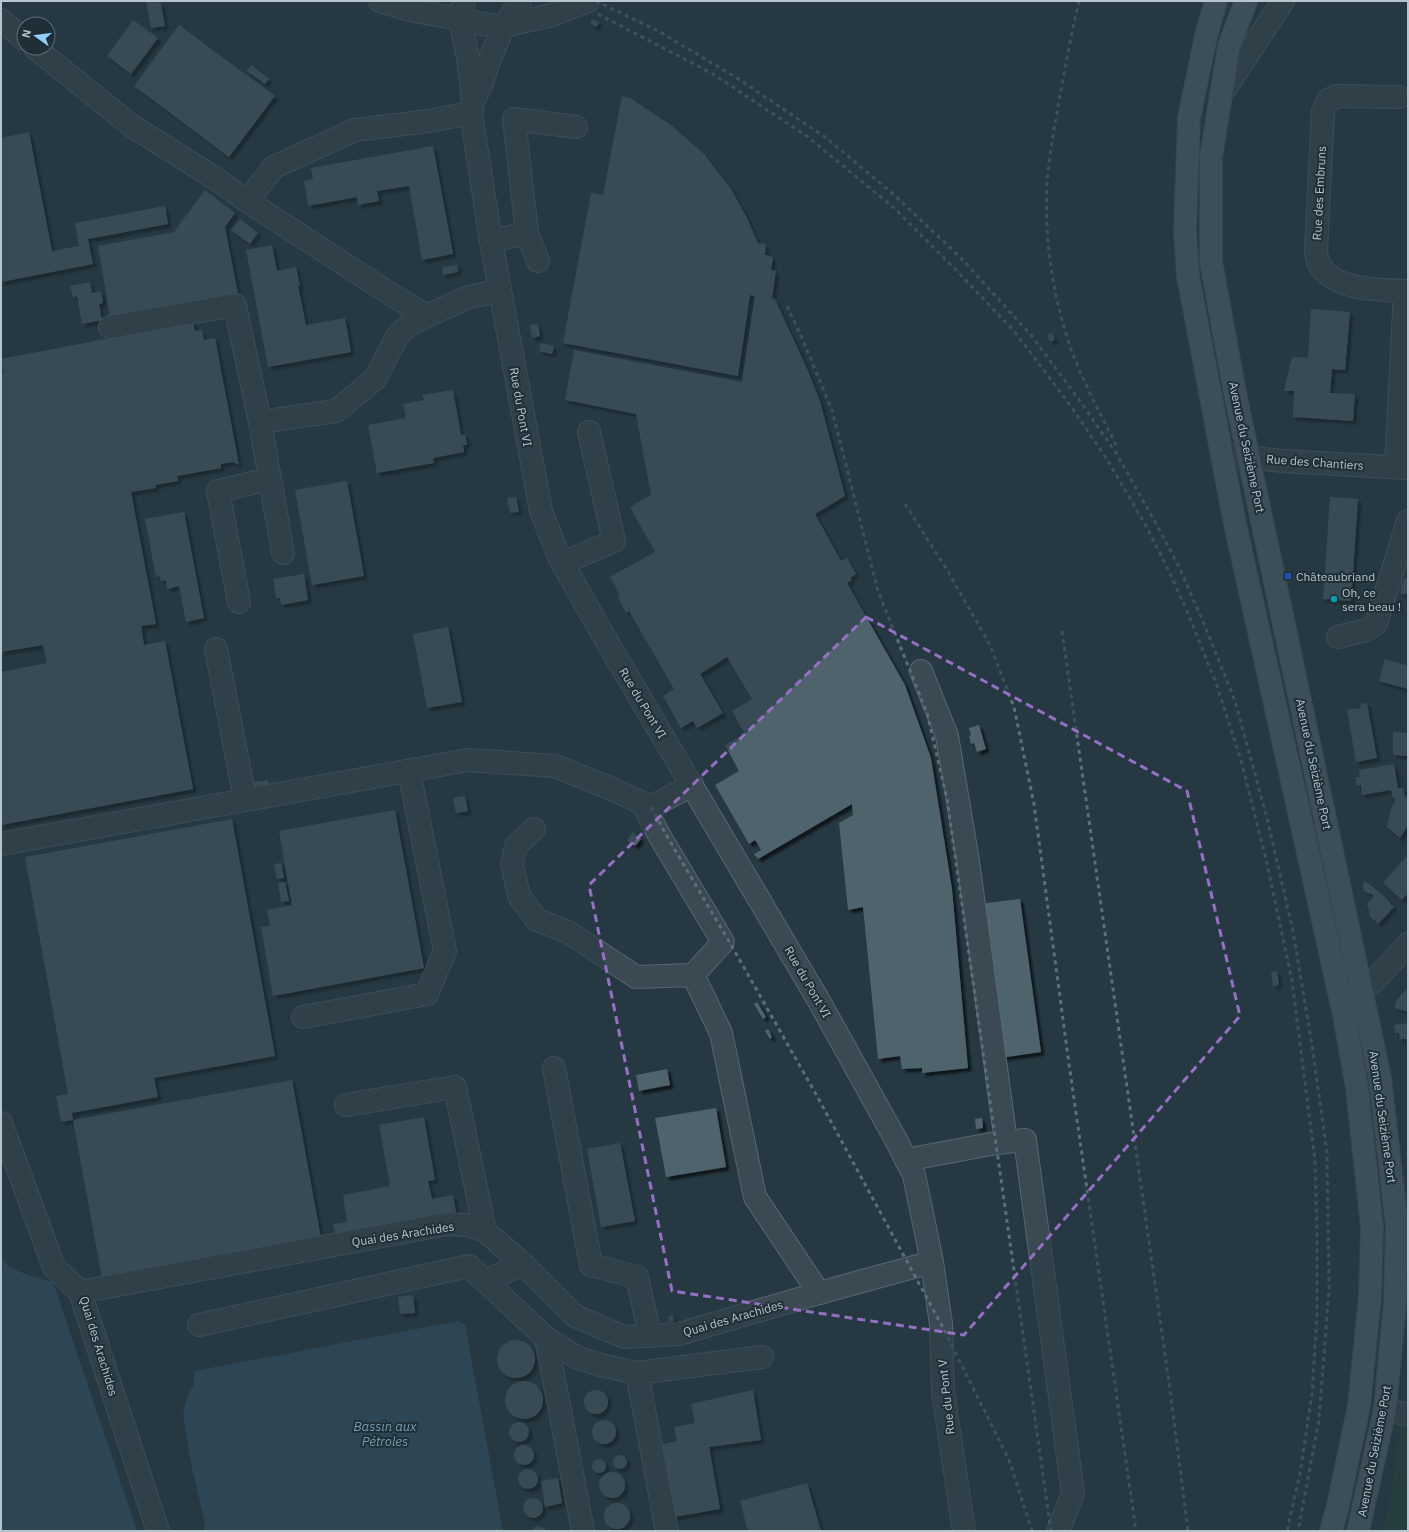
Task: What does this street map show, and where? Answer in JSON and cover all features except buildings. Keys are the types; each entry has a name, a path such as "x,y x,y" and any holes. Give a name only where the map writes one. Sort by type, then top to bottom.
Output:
{"main road":[{"name":"Avenue du Seizième Port","path":"1216,1 1206,36 1189,118 1185,231 1188,276 1235,524 1344,1015 1357,1088 1372,1227 1370,1297 1360,1406 1331,1531"},
{"name":"Avenue du Seizième Port","path":"1246,1 1229,46 1211,156 1211,262 1248,457 1380,1078 1397,1225 1396,1303 1385,1409 1358,1531"}],"street":[{"path":"380,1 414,11 462,10"},
{"path":"438,1 462,10 482,24 504,26 552,15 588,1"},
{"path":"247,201 274,167 355,130 429,121 472,107 504,26 520,1"},
{"path":"1221,95 1283,1"},
{"name":"Rue du Pont VI","path":"462,10 472,107 491,241 540,511 563,563 610,647 819,1002 914,1175 932,1262"},
{"path":"1,20 16,32"},
{"path":"45,56 132,126 213,177 247,201 392,295 427,316"},
{"name":"Rue des Embruns","path":"1399,97 1337,96 1328,100 1323,112 1316,252 1319,264 1331,276 1344,284 1369,289 1407,291 1402,467"},
{"path":"538,261 527,233 514,119 576,127"},
{"path":"491,241 527,233"},
{"path":"260,422 336,411 375,379 398,335 409,326 466,298 500,290"},
{"path":"110,327 235,306 260,422 283,553"},
{"path":"563,563 614,542 589,432"},
{"name":"Rue des Chantiers","path":"1222,455 1402,467"},
{"path":"239,602 218,491 270,479"},
{"path":"1338,637 1366,630 1376,624 1408,521"},
{"path":"216,649 245,799"},
{"path":"921,671 947,736 968,861 1006,1142"},
{"path":"1,844 468,760 555,766 651,806 692,785"},
{"path":"303,1017 427,994 445,951 409,771"},
{"path":"534,829 516,846 512,864 519,896 537,920 568,932 636,977 693,975 723,942 659,835 642,803"},
{"path":"1362,988 1374,981 1408,944"},
{"path":"693,975 721,1033 755,1197 819,1293"},
{"path":"554,1068 591,1265 637,1277 650,1336"},
{"path":"346,1105 455,1087 485,1231"},
{"path":"1,1124 54,1267 80,1292"},
{"path":"906,1160 1025,1140 1073,1493 1058,1531"},
{"name":"Quai des Arachides","path":"158,1531 80,1292 447,1224 468,1225 485,1231 523,1264 575,1316 624,1337 679,1334 932,1262"},
{"name":"Rue du Pont V","path":"932,1262 941,1324 943,1392 964,1531"},
{"path":"485,1281 523,1264"},
{"path":"199,1325 469,1266 546,1338 578,1358 637,1372 762,1357"},
{"path":"546,1338 583,1531"},
{"path":"637,1372 666,1531"},
{"path":"1385,1409 1408,1415"}],"highlighted area":[{"path":"866,617 1187,791 1240,1016 964,1335 672,1291 589,885"}],"green space":[{"path":"1408,1426 1408,1531 1382,1531 1390,1501 1400,1427"}],"water":[{"path":"1,1259 6,1264 18,1271 53,1282 137,1531 1,1531"},
{"name":"Bassin aux Pétroles","path":"459,1321 465,1325 503,1531 204,1531 205,1524 190,1459 183,1415 187,1398 194,1384 194,1371"}],"railway":[{"path":"596,1 660,32 737,78 825,137 892,193 959,256 1031,335 1080,401 1116,453 1179,567 1235,701 1267,818 1293,931 1312,1045 1327,1152 1329,1289 1319,1420 1298,1531"},
{"path":"1079,1 1054,127 1047,185 1047,227 1051,268 1055,289 1059,309 1071,349 1086,385 1116,445"},
{"path":"598,14 713,74 808,137 894,208 1014,331 1070,405 1108,461 1145,524 1168,569 1187,611 1216,683 1241,760 1266,859 1292,981 1315,1160 1317,1314 1312,1394 1300,1473 1287,1531"},
{"path":"787,306 832,410 878,591 927,713 947,799 1051,1531"},
{"path":"905,504 947,570 990,645 1014,707 1034,804 1069,1064 1136,1531"},
{"path":"1062,631 1169,1382 1188,1531"},
{"path":"651,807 817,1096 941,1324 1009,1460 1032,1531"}],"place":[{"name":"Châteaubriand","path":"1288,576"},
{"name":"Oh, ce sera beau !","path":"1334,599"}]}
